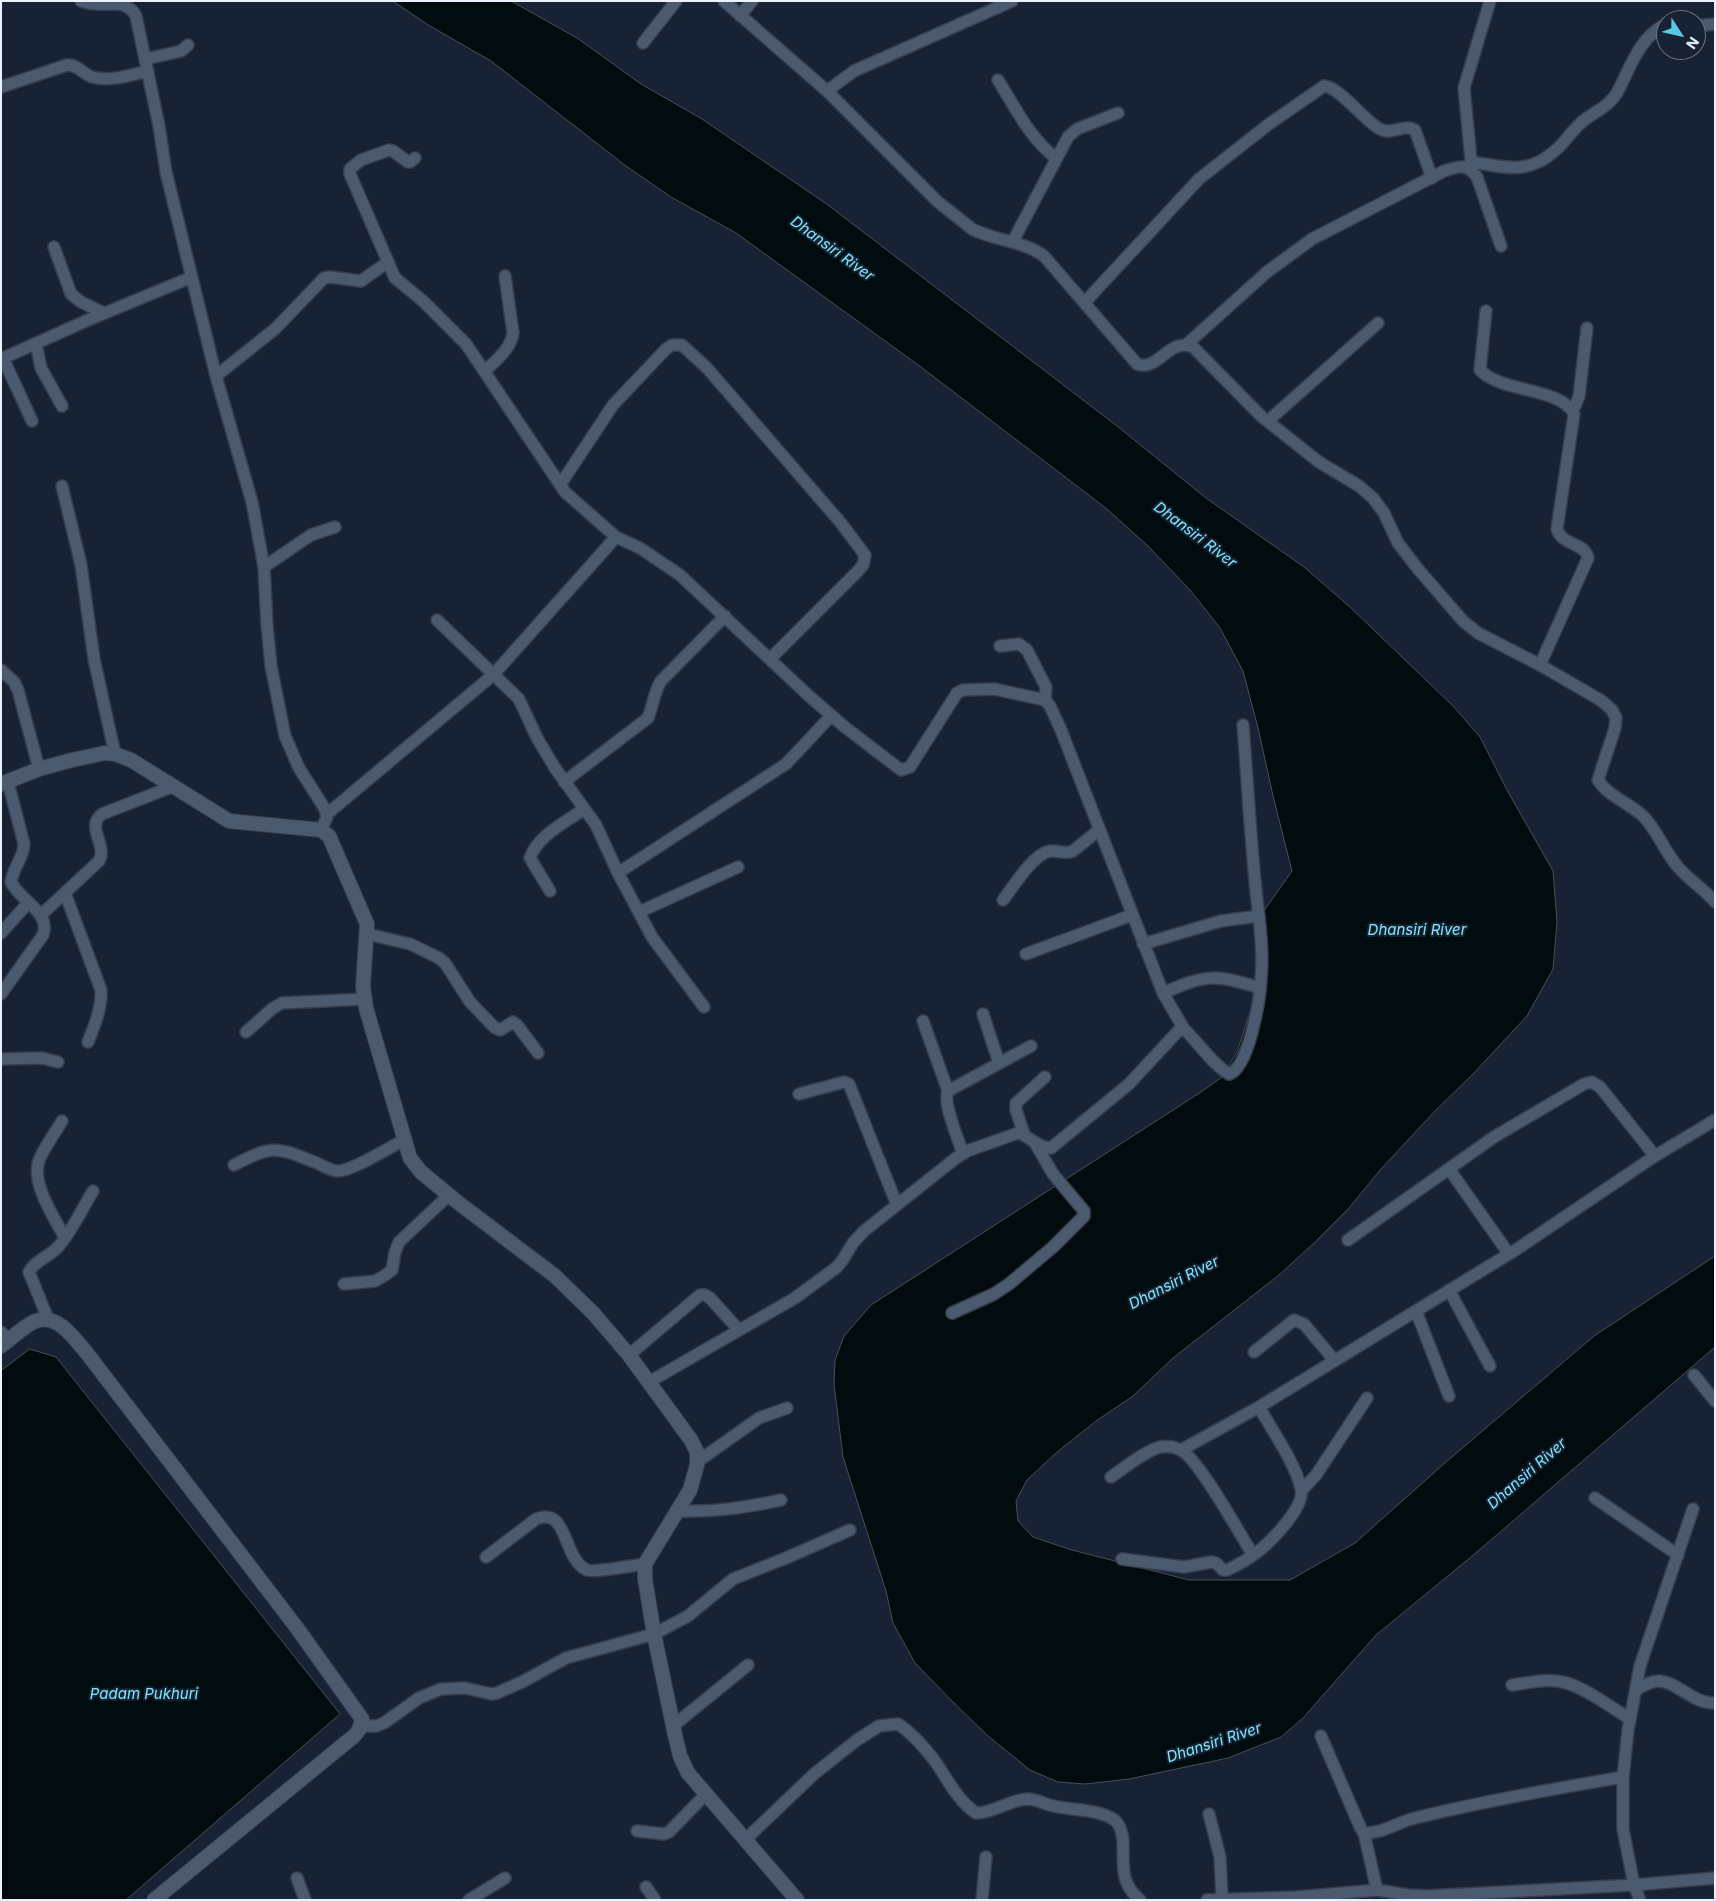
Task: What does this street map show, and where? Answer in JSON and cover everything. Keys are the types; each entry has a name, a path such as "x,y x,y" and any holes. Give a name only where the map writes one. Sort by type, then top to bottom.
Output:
{"street":[{"path":"81,1 98,5 124,4 132,8 136,16 159,126 164,163 216,376 250,495 264,567 271,666 285,736 299,768 327,814"},
{"path":"643,43 676,1"},
{"path":"724,1 828,91 937,201 972,229 978,233 1013,241 1044,256 1137,364 1146,366 1175,346 1187,344 1267,272 1329,229 1456,167 1472,166 1517,169 1536,164 1548,157 1576,127 1613,100 1637,50 1656,30"},
{"path":"740,16 752,1"},
{"path":"828,91 854,71 1012,1"},
{"path":"1490,1 1464,88 1472,166 1501,246"},
{"path":"146,59 181,51 188,45"},
{"path":"1,87 67,65 76,67 89,76 109,79 148,71"},
{"path":"998,80 1036,140 1056,158"},
{"path":"1084,302 1199,179 1269,124 1324,86 1334,89 1379,129 1389,131 1406,127 1415,130 1432,178"},
{"path":"1013,241 1056,158 1072,132 1118,113"},
{"path":"416,158 408,162 389,150 361,160 350,168 350,174 395,278 457,334 485,371 560,485 616,537 640,548 680,575 831,716 896,767 905,770 910,767 957,693 963,690 994,689 1045,700 1050,706 1061,730 1163,993 1184,1029 1229,1074 1236,1070 1248,1048 1260,988 1261,935 1250,826 1243,725"},
{"path":"54,247 71,294 104,313"},
{"path":"216,376 275,329 324,278 360,281 388,262"},
{"path":"485,371 509,347 512,340 513,333 505,276"},
{"path":"32,421 2,358 192,277"},
{"path":"1486,311 1480,370 1484,375 1496,381 1561,401 1574,414 1558,529 1559,534 1564,540 1582,548 1587,553 1588,558 1540,665"},
{"path":"1268,421 1378,323"},
{"path":"1570,408 1574,406 1579,396 1587,328"},
{"path":"36,343 41,368 62,406"},
{"path":"1187,344 1198,351 1268,421 1319,462 1359,486 1373,498 1384,513 1398,543 1423,576 1463,620 1478,633 1540,665 1602,701 1612,710 1616,718 1615,728 1598,780 1603,787 1636,811 1653,828 1666,851 1678,866 1715,902"},
{"path":"560,485 620,396 666,348 672,345 682,345 707,368 841,523 865,555 863,565 858,571 770,659"},
{"path":"62,486 81,565 94,659 115,754"},
{"path":"264,567 311,535 335,527"},
{"path":"321,830 327,814 493,675 616,537"},
{"path":"564,782 648,718 655,690 661,680 725,616"},
{"path":"437,620 519,699 538,738 564,782 596,825 618,873 652,937 704,1007"},
{"path":"1000,646 1019,644 1027,650 1046,687 1045,700"},
{"path":"1,670 14,682 18,690 38,769"},
{"path":"618,873 786,764 831,716"},
{"path":"1,994 42,935 45,927 45,920 18,893 11,882 12,875 24,851 24,844 4,783 38,769 72,760 105,753 115,754 131,760 229,821 321,830 329,836 365,918 367,934 363,986 365,1000 407,1150 416,1167 449,1195 555,1276 593,1313 629,1355 691,1440 697,1452 697,1462 690,1490 645,1564 645,1579 654,1634 672,1726 680,1756 688,1773 797,1900"},
{"path":"41,915 100,861 102,850 95,828 98,817 174,786"},
{"path":"550,891 530,858 533,849 540,841 584,809"},
{"path":"1003,900 1037,857 1049,851 1069,853 1099,830"},
{"path":"639,912 738,868"},
{"path":"65,893 101,990 102,1001 100,1011 88,1042"},
{"path":"1,933 28,903"},
{"path":"1026,954 1132,915"},
{"path":"1143,944 1222,921 1259,916"},
{"path":"367,934 410,944 439,958 445,963 470,1002 494,1027 500,1030 513,1022 517,1024 538,1052"},
{"path":"1163,993 1192,980 1212,977 1229,978 1260,988"},
{"path":"246,1032 273,1008 282,1003 365,1000"},
{"path":"983,1014 999,1063"},
{"path":"923,1021 948,1091 946,1095 948,1107 963,1154"},
{"path":"648,1382 795,1298 827,1275 842,1261 857,1238 963,1154 1018,1133 1024,1134 1042,1147 1050,1148 1129,1084 1180,1029 1184,1029"},
{"path":"948,1091 1031,1046"},
{"path":"1,1059 42,1058 58,1062"},
{"path":"1024,1134 1016,1110 1016,1103 1045,1077"},
{"path":"799,1094 844,1082 849,1084 897,1205"},
{"path":"1348,1240 1494,1137 1584,1084 1592,1082 1600,1087 1655,1156"},
{"path":"1181,1450 1259,1407 1509,1254 1655,1156 1715,1120"},
{"path":"62,1121 39,1159 36,1172 37,1182 65,1238"},
{"path":"234,1165 272,1149 285,1150 338,1171 350,1168 404,1140"},
{"path":"952,1313 994,1294 1009,1284 1053,1247 1084,1216 1084,1212 1046,1164 1035,1143"},
{"path":"1449,1169 1509,1254"},
{"path":"48,1319 29,1272 32,1266 56,1249 65,1238 93,1191"},
{"path":"344,1284 376,1280 392,1270 399,1242 449,1195"},
{"path":"1449,1290 1490,1366"},
{"path":"629,1355 700,1294 710,1298 739,1330"},
{"path":"1416,1311 1449,1396"},
{"path":"4,1340 35,1321 48,1319 63,1326 86,1352 297,1628 362,1719 362,1724 354,1736 154,1900"},
{"path":"1254,1352 1294,1320 1304,1324 1335,1360"},
{"path":"1694,1375 1715,1401"},
{"path":"1302,1490 1316,1475 1366,1398"},
{"path":"1122,1559 1184,1567 1211,1562 1216,1563 1223,1570 1230,1568 1253,1554 1273,1537 1295,1510 1301,1499 1302,1490 1289,1460 1259,1407"},
{"path":"697,1462 759,1418 787,1408"},
{"path":"1111,1477 1147,1453 1159,1448 1170,1447 1181,1450 1195,1463 1253,1554"},
{"path":"1595,1498 1678,1555"},
{"path":"677,1511 739,1509 781,1500"},
{"path":"1640,1900 1634,1885 1623,1829 1623,1777 1630,1719 1640,1666 1693,1509"},
{"path":"486,1557 542,1516 557,1520 570,1550 578,1562 587,1570 645,1564"},
{"path":"362,1724 376,1726 419,1698 441,1689 465,1688 492,1694 497,1693 566,1658 654,1634 688,1616 733,1579 850,1530"},
{"path":"672,1726 748,1665"},
{"path":"1512,1685 1552,1680 1563,1682 1576,1687 1630,1719"},
{"path":"1636,1690 1659,1681 1668,1683 1702,1702 1715,1703"},
{"path":"746,1839 814,1774 858,1740 879,1726 898,1724 908,1731 934,1760 958,1797 976,1813 986,1813 1022,1799 1037,1799 1045,1804 1095,1813 1115,1820 1120,1827 1123,1837 1124,1881 1131,1892 1140,1900"},
{"path":"1322,1736 1364,1833 1377,1890"},
{"path":"1364,1833 1372,1834 1414,1818 1623,1777"},
{"path":"637,1831 664,1834 669,1832 706,1794"},
{"path":"1209,1814 1220,1857 1222,1898"},
{"path":"982,1900 986,1857"},
{"path":"297,1878 305,1900"},
{"path":"469,1900 505,1878"},
{"path":"1207,1900 1297,1897 1377,1890 1428,1896 1634,1885 1715,1878"},
{"path":"646,1887 655,1900"}],"water":[{"name":"Dhansiri River","path":"393,1 511,1 577,38 641,84 702,119 828,205 1117,426 1206,498 1304,567 1351,608 1454,707 1480,737 1507,790 1553,871 1557,922 1553,969 1527,1016 1473,1074 1435,1111 1381,1169 1349,1208 1314,1243 1279,1275 1173,1358 1133,1396 1096,1421 1056,1453 1027,1480 1016,1501 1018,1521 1033,1537 1072,1550 1189,1580 1290,1580 1355,1543 1446,1462 1594,1336 1715,1256 1715,1347 1477,1552 1376,1635 1303,1718 1281,1737 1228,1758 1129,1779 1085,1784 1058,1782 1030,1770 988,1736 915,1663 893,1623 886,1591 843,1457 834,1384 835,1360 844,1336 871,1305 1201,1092 1222,1077 1237,1052 1252,1006 1262,934 1261,915 1292,871 1243,671 1220,628 1190,590 1149,547 1107,509 921,367 736,233 671,197 626,166 491,61 430,26"},
{"name":"Padam Pukhuri","path":"30,1349 56,1357 340,1714 126,1900 1,1900 1,1371"}]}
